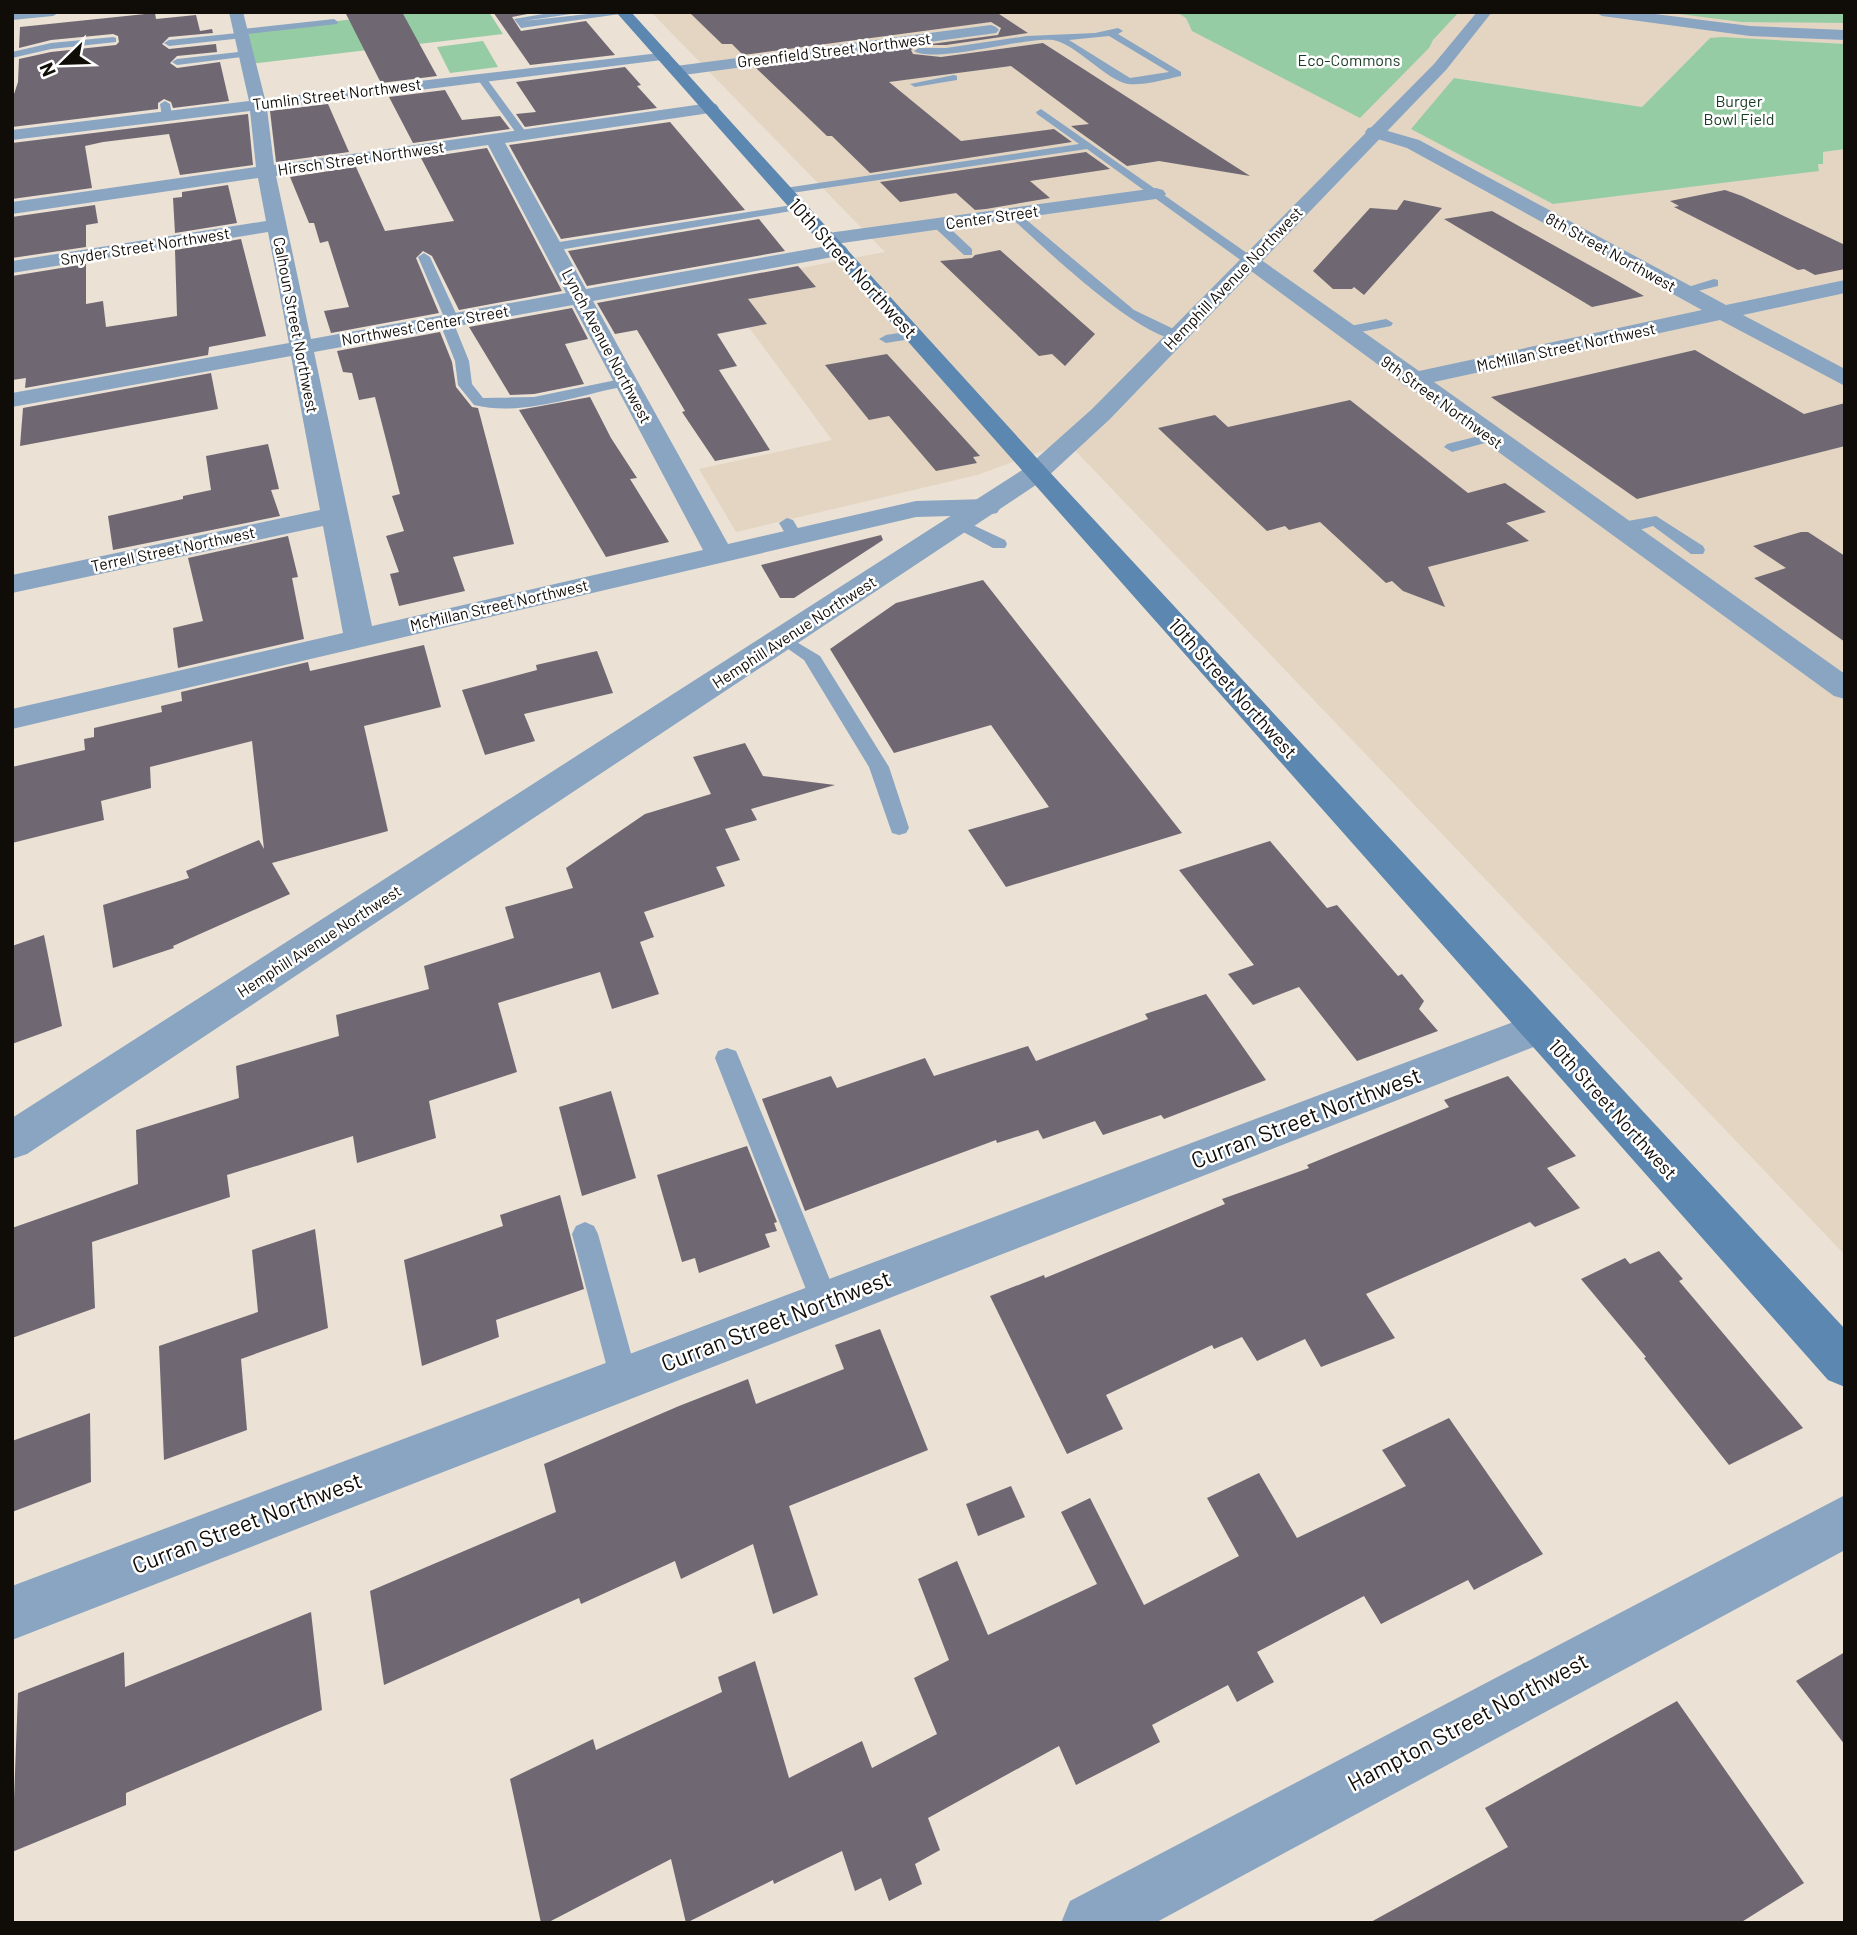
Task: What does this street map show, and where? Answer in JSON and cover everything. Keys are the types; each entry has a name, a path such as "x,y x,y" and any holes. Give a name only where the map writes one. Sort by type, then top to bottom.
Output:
{"main road":[{"name":"10th Street Northwest","path":"623,13 1036,473 1845,1364"}],"street":[{"path":"12,16 53,12"},
{"name":"Hemphill Avenue Northwest","path":"12,1141 1036,473 1101,414 1440,67 1485,12"},
{"path":"1602,12 1750,32 1845,35"},
{"name":"Greenfield Street Northwest","path":"677,71 991,30"},
{"name":"Calhoun Street Northwest","path":"242,34 258,104 266,172 359,638"},
{"name":"Tumlin Street Northwest","path":"12,135 166,110 258,104 437,85 481,77 662,55"},
{"name":"Hirsch Street Northwest","path":"12,208 710,108"},
{"name":"8th Street Northwest","path":"1374,132 1413,144 1845,379"},
{"name":"Lynch Avenue Northwest","path":"494,139 719,554"},
{"name":"Center Street","path":"833,245 939,224 1156,194"},
{"name":"Snyder Street Northwest","path":"12,267 277,225"},
{"name":"Northwest Center Street","path":"12,400 579,296 833,245"},
{"name":"9th Street Northwest","path":"1250,261 1411,380 1845,689"},
{"name":"McMillan Street Northwest","path":"1411,380 1845,286"},
{"name":"McMillan Street Northwest","path":"12,719 719,554 791,530 916,509 973,515"},
{"name":"Terrell Street Northwest","path":"12,584 334,515"},
{"name":"Curran Street Northwest","path":"12,1613 1540,1028"},
{"name":"Hampton Street Northwest","path":"1092,1923 1845,1521"}],"lane":[{"path":"581,12 518,19 522,24 623,13"},
{"path":"169,43 334,22"},
{"path":"919,51 971,48 1025,39 1059,38 1077,39 1115,32 1178,74 1128,82 1059,38"},
{"path":"177,62 242,34"},
{"path":"12,55 51,46 113,40"},
{"path":"481,77 523,135"},
{"path":"915,84 954,78"},
{"name":"9th Street Northwest","path":"1041,112 1250,261"},
{"path":"785,191 1088,146"},
{"path":"553,247 799,207"},
{"path":"1013,214 1129,313 1177,336"},
{"path":"939,224 968,252"},
{"path":"424,257 463,361 465,385 479,402 500,405 538,400 626,382"},
{"path":"1681,290 1714,283"},
{"path":"1345,331 1386,323"},
{"path":"886,339 912,335"},
{"path":"1452,447 1491,437"},
{"path":"973,515 999,544"},
{"path":"1622,530 1634,524 1656,521 1698,550"},
{"path":"783,639 811,656 879,767 899,828"},
{"path":"727,1058 825,1302"},
{"path":"585,1234 624,1379"}],"shaded area":[{"path":"651,12 1845,12 1845,44 1710,38 1642,107 1455,78 1819,170 1817,164 1823,152 1845,149 1845,1255 1067,442 977,475 736,532 699,469 832,440 717,284 885,252"}],"green space":[{"path":"416,12 489,12 503,34 249,64 242,32"},
{"name":"Eco-Commons","path":"1176,12 1459,12 1429,48 1360,118 1192,31 1186,18"},
{"path":"1664,12 1845,12 1845,23 1741,22"},
{"name":"Burger Bowl Field","path":"1710,38 1845,44 1845,149 1823,152 1823,164 1818,164 1819,171 1553,204 1411,129 1454,78 1642,107"},
{"path":"483,41 498,67 450,73 437,47"}],"building":[{"path":"345,12 402,12 437,76 381,83"},
{"path":"493,12 538,12 512,17 521,31 586,21 615,55 530,65"},
{"path":"689,12 996,12 1028,33 946,45 924,45 998,35 1001,28 991,22 743,55 732,44 722,44"},
{"path":"155,13 156,19 196,15 200,31 212,29 213,33 169,37 162,44 169,49 216,44 217,52 177,56 170,63 177,68 220,62 229,101 173,108 171,102 164,99 158,103 158,109 12,127 12,100 18,82 19,59 51,52 116,45 119,42 118,36 113,34 51,40 19,48 20,27"},
{"path":"1043,43 1250,176 1159,161 1127,166 1071,126 1089,124 1011,66 889,82 961,141 1054,129 1072,142 870,173 756,68 917,46 911,50 913,54 941,57"},
{"path":"625,67 641,85 637,86 657,108 525,127 516,114 536,112 516,82"},
{"path":"445,90 462,120 500,116 510,129 413,143 389,97"},
{"path":"328,104 349,152 276,162 270,111"},
{"path":"248,114 253,165 180,175 169,134 103,142 85,146 92,188 12,199 12,143"},
{"path":"670,122 745,210 561,239 509,145"},
{"path":"487,148 562,291 459,310 432,256 423,251 416,258 439,313 331,333 324,311 349,307 328,241 320,243 314,223 309,223 290,177 356,167 385,231 454,221 421,158"},
{"path":"1086,152 1110,169 1030,181 1050,198 986,209 975,210 956,193 900,202 880,182"},
{"path":"228,185 237,223 175,233 173,198 182,197 182,192"},
{"path":"1725,190 1845,245 1845,269 1815,275 1804,269 1798,270 1674,207 1679,206 1670,201"},
{"path":"1404,200 1442,208 1364,295 1354,287 1333,289 1313,271 1370,208 1397,210"},
{"path":"95,205 98,223 86,225 86,247 12,258 12,217"},
{"path":"1492,211 1644,296 1592,307 1444,219"},
{"path":"759,219 785,251 587,286 568,251"},
{"path":"241,239 266,336 209,347 208,355 25,388 26,378 12,380 12,276 86,264 86,304 103,301 106,327 177,316 175,250"},
{"path":"1000,250 1095,334 1065,366 1052,354 1039,356 940,261 972,258"},
{"path":"798,266 816,287 748,299 767,324 717,334 737,366 719,370 770,450 715,461 682,412 685,411 637,330 615,334 597,303"},
{"path":"572,308 588,339 565,344 584,384 534,394 510,395 469,327"},
{"path":"440,332 452,362 456,387 472,407 478,408 514,544 453,557 465,591 399,606 390,574 399,572 386,536 404,531 392,496 400,494 375,397 359,400 352,373 343,372 337,351"},
{"path":"1695,350 1804,414 1845,403 1845,446 1637,499 1491,397"},
{"path":"887,354 980,456 973,457 977,463 936,471 889,416 869,420 825,365"},
{"path":"211,373 218,409 20,446 23,408"},
{"path":"590,397 611,438 637,478 630,479 669,542 606,557 519,410"},
{"path":"1350,400 1468,493 1505,483 1546,512 1506,523 1529,541 1428,567 1445,607 1403,591 1392,581 1386,583 1320,522 1289,530 1285,526 1267,531 1158,428 1215,415 1228,427"},
{"path":"268,444 279,489 271,490 280,516 113,550 108,516 211,490 206,456"},
{"path":"1808,532 1845,556 1845,642 1754,578 1786,568 1753,546"},
{"path":"881,535 883,540 794,598 780,598 761,565"},
{"path":"288,536 298,577 292,578 304,639 178,668 173,628 203,621 188,558"},
{"path":"983,580 1182,833 1006,887 968,830 1049,807 991,725 894,753 830,649 896,603"},
{"path":"424,645 441,707 364,726 388,831 272,863 290,894 173,946 174,948 113,968 103,905 189,878 186,871 259,840 264,849 252,741 150,767 151,788 101,801 104,820 12,843 12,767 85,750 84,739 94,737 94,728 162,712 161,706 182,701 181,692 308,662 310,671"},
{"path":"597,651 613,693 524,714 535,741 485,755 462,690 537,670 536,665"},
{"path":"745,743 763,776 835,785 751,809 757,820 725,829 740,860 716,867 725,886 644,912 654,937 640,942 659,994 612,1009 600,972 498,1003 517,1072 429,1101 436,1138 357,1163 353,1136 227,1175 230,1197 92,1242 95,1308 12,1338 12,1228 138,1184 136,1130 239,1098 236,1066 339,1036 336,1015 429,989 424,966 514,938 505,907 573,888 566,868 645,814 711,794 693,757"},
{"path":"1270,841 1327,908 1337,905 1398,976 1402,974 1424,1001 1419,1009 1438,1031 1357,1061 1299,987 1253,1005 1228,974 1254,965 1179,870"},
{"path":"44,935 62,1026 12,1044 12,946"},
{"path":"1206,994 1266,1080 1164,1119 1161,1115 1103,1135 1095,1121 1043,1139 1038,1130 997,1143 996,1140 805,1211 762,1099 831,1076 837,1088 925,1058 934,1076 1028,1046 1036,1061 1148,1019 1145,1014"},
{"path":"1508,1076 1576,1156 1547,1168 1580,1208 1535,1227 1530,1222 1366,1294 1395,1338 1321,1367 1305,1339 1257,1361 1242,1337 1214,1349 1212,1345 1106,1395 1123,1429 1067,1454 990,1296 1044,1275 1045,1278 1225,1204 1222,1199 1309,1168 1307,1165 1449,1107 1444,1100"},
{"path":"611,1091 636,1178 582,1196 559,1107"},
{"path":"747,1146 777,1222 774,1223 777,1231 765,1234 770,1247 699,1273 695,1258 682,1262 657,1175"},
{"path":"560,1195 584,1289 496,1320 499,1337 422,1366 404,1260 503,1226 500,1215"},
{"path":"315,1229 328,1328 241,1359 247,1430 164,1460 159,1346 258,1312 252,1250"},
{"path":"1659,1251 1683,1279 1679,1281 1803,1428 1729,1465 1644,1358 1646,1357 1581,1279 1625,1258 1630,1264"},
{"path":"880,1329 928,1450 789,1506 818,1595 773,1614 753,1544 681,1579 675,1561 581,1604 579,1598 384,1685 370,1591 556,1512 544,1464 748,1379 756,1404 844,1369 835,1345"},
{"path":"90,1413 91,1482 12,1512 12,1441"},
{"path":"1449,1418 1543,1554 1474,1590 1468,1580 1381,1624 1364,1596 1257,1652 1274,1682 1237,1702 1228,1685 1152,1725 1160,1742 1076,1785 1059,1746 928,1818 940,1850 915,1864 922,1884 889,1901 881,1878 855,1891 842,1851 774,1884 773,1880 686,1923 671,1859 547,1923 541,1923 510,1779 593,1739 596,1750 722,1692 718,1677 755,1661 789,1778 862,1741 872,1768 937,1734 914,1678 949,1660 918,1579 957,1561 988,1635 1097,1584 1061,1512 1090,1498 1144,1605 1239,1556 1207,1498 1259,1473 1297,1538 1406,1486 1382,1450"},
{"path":"1011,1486 1025,1517 978,1536 966,1504"},
{"path":"311,1612 322,1710 126,1793 126,1805 12,1852 18,1693 124,1652 125,1687"},
{"path":"1845,1652 1845,1745 1796,1681"},
{"path":"1677,1701 1804,1883 1740,1923 1369,1923 1508,1847 1485,1808"}]}
